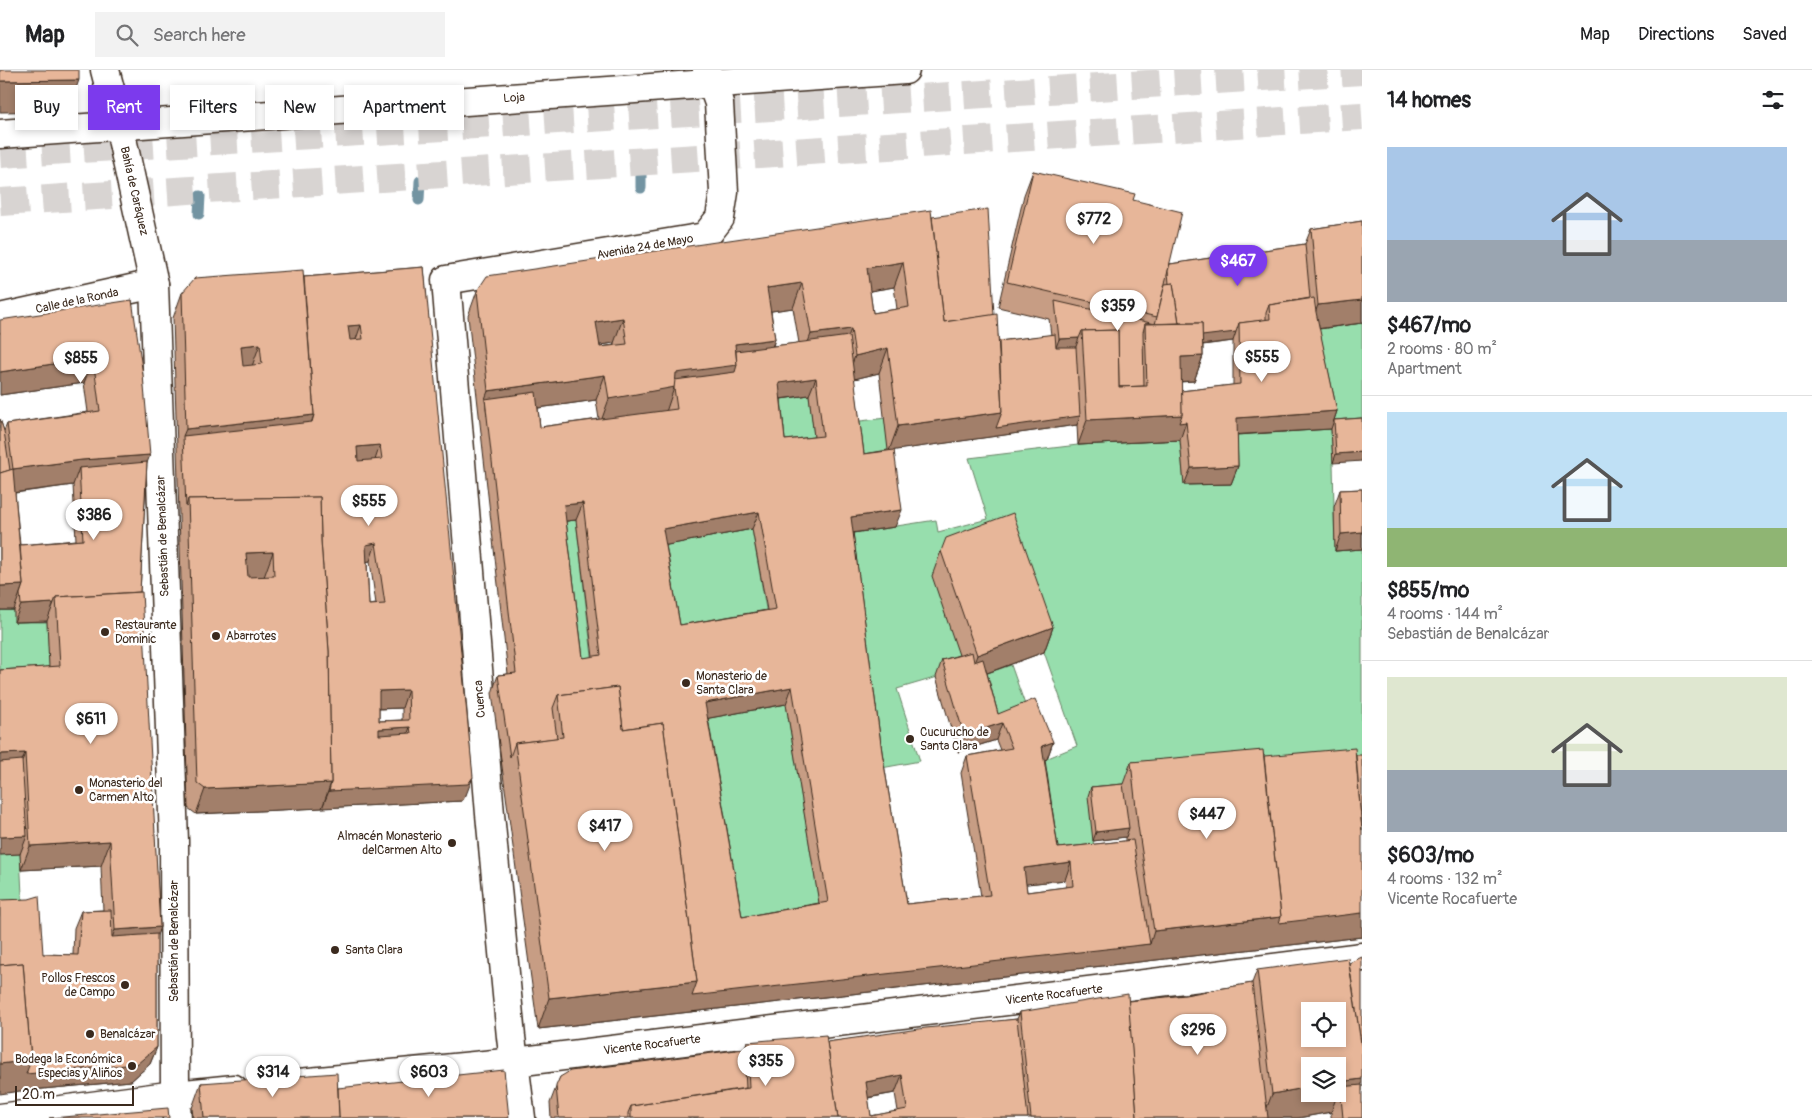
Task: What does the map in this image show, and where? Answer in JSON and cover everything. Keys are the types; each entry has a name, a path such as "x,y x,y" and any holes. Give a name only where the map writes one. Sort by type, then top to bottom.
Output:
{"street":[{"name":"Bahía de Caráquez","path":"105,70 108,85"},
{"path":"711,77 905,70"},
{"name":"Loja","path":"160,119 711,77"},
{"name":"Avenida 24 de Mayo","path":"446,280 704,237 720,218 724,192 719,103 711,77"},
{"path":"0,124 88,122"},
{"name":"Loja","path":"0,134 88,125"},
{"name":"Bahía de Caráquez","path":"117,130 154,284"},
{"name":"Cuenca","path":"446,280 490,814 511,1037 521,1118"},
{"name":"Calle de la Ronda","path":"0,318 154,284"},
{"name":"Sebastián de Benalcázar","path":"154,284 174,841 176,1106"},
{"name":"Vicente Rocafuerte","path":"0,1118 176,1106 268,1086 515,1062 1362,957"}],"green space":[{"path":"1362,323 1362,427 1331,429 1335,551 1362,549 1362,773 1093,841 1097,861 1052,865 1036,763 1077,746 1004,538 965,669 897,689 920,761 876,769 844,534 936,520 938,532 988,519 969,458 1078,445 1180,440 1184,485 1230,435 1309,330"},
{"path":"809,395 816,453 779,457 772,400"},
{"path":"886,418 889,451 857,471 852,422"},
{"path":"576,520 594,673 577,675 558,522"},
{"path":"752,529 769,626 674,643 657,547"},
{"path":"0,610 14,610 15,622 47,622 51,691 0,695"},
{"path":"1011,665 1029,716 992,731 976,677"},
{"path":"786,704 822,919 735,935 699,720"},
{"path":"20,854 23,916 0,917 0,855"}],"building":[{"path":"0,70 79,70 79,80 0,81"},
{"path":"1033,171 1135,194 1133,200 1182,212 1157,317 1007,282"},
{"path":"988,209 994,315 944,322 932,217"},
{"path":"931,210 944,322 997,314 1002,412 898,426 888,348 855,356 851,329 811,334 802,283 767,288 775,339 735,344 737,365 676,373 675,387 609,399 605,375 488,391 477,291 487,276","holes":["903,262 909,307 873,313 867,268","623,318 627,344 600,347 596,322"]},
{"path":"1362,221 1362,300 1318,305 1311,229"},
{"path":"1305,244 1310,298 1269,305 1266,320 1239,323 1236,332 1202,336 1202,323 1179,323 1173,283 1169,284 1168,271 1170,264"},
{"path":"424,267 473,777 468,784 329,791 331,783 329,651 321,541 320,497 188,499 186,507 183,436 312,422 314,415 304,277","holes":["361,325 363,339 350,340 348,326","380,445 382,459 358,461 357,447","376,543 385,604 369,605 366,545","408,690 409,720 379,721 379,691","410,727 411,733 379,735 379,729"]},
{"path":"303,270 314,415 186,429 182,293 195,278","holes":["260,344 262,364 243,366 241,346"]},
{"path":"1173,283 1179,323 1155,324 1165,284"},
{"path":"1314,298 1337,411 1237,418 1238,466 1191,468 1186,422 1179,423 1182,415 1181,391 1240,384 1239,323 1270,319 1269,305"},
{"path":"132,300 143,375 150,455 82,460 13,469 7,424 100,411 93,358 0,372 0,320"},
{"path":"1055,301 1154,324 1145,324 1143,332 1144,386 1119,387 1118,330 1082,331 1079,338 1059,339"},
{"path":"1202,323 1203,356 1181,357 1182,415 1087,420 1082,331 1118,330 1119,387 1147,386 1145,324"},
{"path":"1055,334 1056,347 1076,347 1080,416 996,428 1002,412 999,341"},
{"name":"Monasterio de Santa Clara","path":"849,336 864,454 894,450 902,510 851,517 882,752 907,904 990,895 967,756 1012,748 1002,723 964,735 942,660 972,652 974,662 983,659 998,714 1035,699 1053,742 1042,746 1058,848 1133,840 1150,944 692,996 697,982 663,723 623,729 618,687 558,695 553,708 557,738 515,743 510,757 498,675 516,673 485,399 536,392 540,427 677,409 674,388 675,380 735,372 737,365 736,351","holes":["816,378 823,436 785,440 779,383","583,503 601,655 583,658 564,505","759,512 776,609 680,625 663,529","792,687 828,902 742,917 705,703","1071,862 1073,886 1027,892 1024,868"]},
{"path":"1362,418 1362,452 1336,454 1334,420"},
{"path":"0,419 4,431 10,470 0,473"},
{"path":"147,462 140,592 56,597 54,603 21,605 20,594 23,585 20,545 83,540 79,468"},
{"path":"13,469 23,585 0,586 0,473"},
{"path":"1362,489 1362,532 1341,534 1340,490"},
{"path":"320,497 321,541 329,651 331,783 205,789 197,783 188,499","holes":["273,552 274,576 248,577 246,553"]},
{"path":"1013,513 1053,627 977,655 941,551 946,538"},
{"name":"Monasterio del Carmen Alto","path":"142,592 160,927 115,930 110,841 30,846 25,753 0,754 0,670 60,666 56,597"},
{"path":"618,687 623,729 663,723 697,982 549,998 515,743 563,737 558,695"},
{"path":"1355,748 1362,830 1362,913 1279,923 1281,917 1264,756"},
{"path":"1263,750 1281,917 1154,931 1138,826 1131,762"},
{"path":"1356,755 1362,755 1362,830"},
{"path":"22,760 27,836 0,837 0,762"},
{"path":"1123,784 1129,828 1096,832 1091,787"},
{"name":"Benalcázar","path":"39,896 43,954 78,955 81,911 111,910 112,937 157,934 157,1047 137,1064 26,1074 31,1060 23,963 0,965 0,900 29,899"},
{"path":"1362,957 1362,1050 1349,963"},
{"path":"1348,958 1362,1050 1362,1079 1346,1081 1346,1057 1301,1057 1301,1089 1272,1094 1257,970"},
{"path":"23,963 31,1060 0,1064 0,965"},
{"path":"1252,983 1268,1118 1137,1118 1128,1001 1185,995"},
{"path":"1128,994 1137,1118 1031,1118 1020,1012"},
{"path":"1017,1019 1028,1118 838,1118 827,1042 926,1028","holes":["902,1075 907,1109 871,1116 866,1082"]},
{"path":"826,1035 838,1118 631,1118 631,1106 749,1088 747,1042"},
{"path":"744,1049 746,1088 631,1106 628,1118 559,1118 556,1086 560,1077 570,1071"},
{"path":"504,1070 509,1118 339,1118 338,1088"},
{"path":"337,1073 339,1118 204,1118 201,1083"},
{"path":"1362,1085 1362,1118 1343,1118 1341,1102 1346,1102 1346,1086"},
{"path":"168,1108 169,1118 49,1118 63,1117"}],"waterway":[{"path":"641,166 641,188"},
{"path":"419,200 420,181"},
{"path":"199,214 200,196"}],"tunnel":[{"path":"0,154 1362,71"},
{"path":"0,202 1362,116"}],"place":[{"name":"Restaurante Dominic","path":"105,632"},
{"name":"Abarrotes","path":"216,636"},
{"name":"Monasterio de Santa Clara","path":"686,683"},
{"name":"Cucurucho de Santa Clara","path":"910,739"},
{"name":"Monasterio del Carmen Alto","path":"79,790"},
{"name":"Almacén Monasterio delCarmen Alto","path":"452,843"},
{"name":"Santa Clara","path":"335,950"},
{"name":"Pollos Frescos de Campo","path":"125,985"},
{"name":"Benalcázar","path":"90,1034"},
{"name":"Bodega la Económica Especias y Aliños","path":"132,1066"}]}
